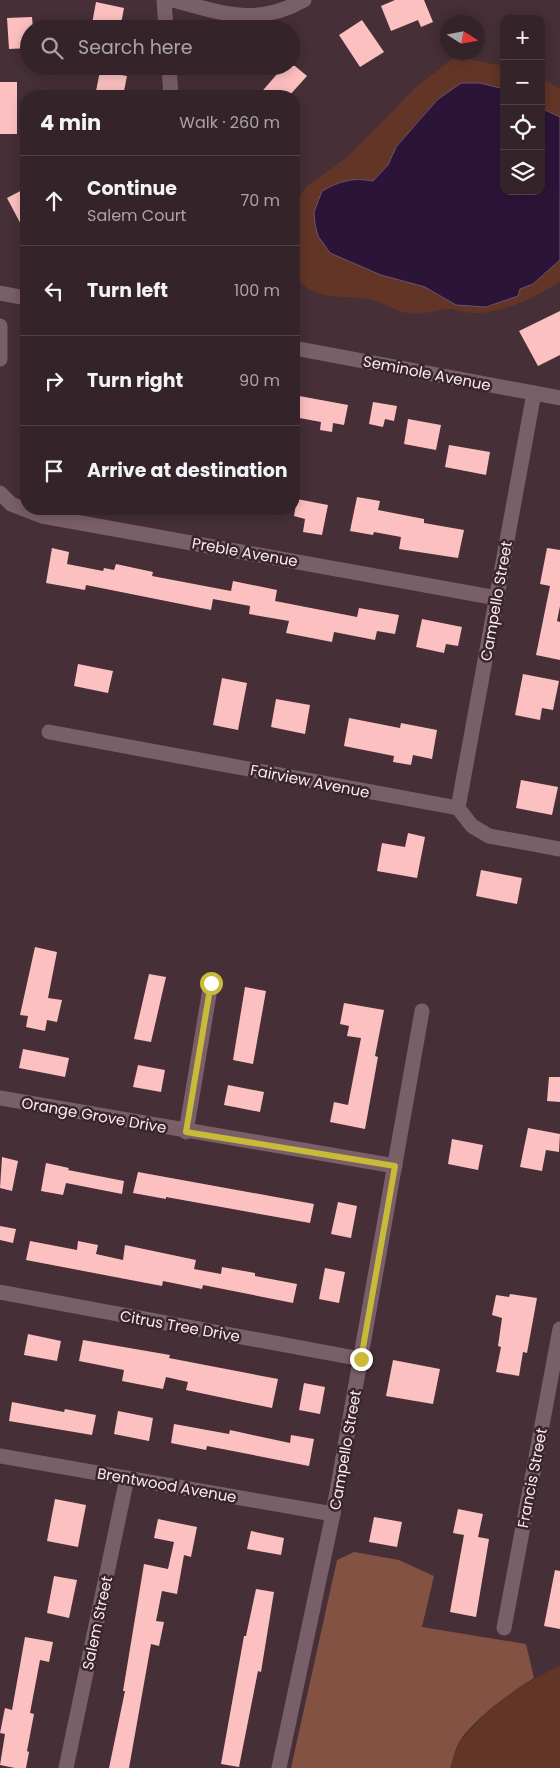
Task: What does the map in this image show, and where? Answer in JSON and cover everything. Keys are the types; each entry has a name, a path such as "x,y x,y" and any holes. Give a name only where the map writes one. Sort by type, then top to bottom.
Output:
{"street":[{"path":"164,0 165,20"},
{"path":"173,0 236,17 266,15 291,7 304,0"},
{"path":"170,75 171,90"},
{"path":"0,293 20,297"},
{"path":"0,326 0,359"},
{"name":"Seminole Avenue","path":"300,349 560,398"},
{"name":"Campello Street","path":"458,808 534,393"},
{"name":"Preble Avenue","path":"0,493 11,504 20,507"},
{"name":"Preble Avenue","path":"39,515 497,598"},
{"name":"Fairview Avenue","path":"49,732 458,808"},
{"path":"458,808 472,826 489,836 560,848"},
{"path":"186,1132 211,983"},
{"name":"Campello Street","path":"279,1768 333,1514 422,1011"},
{"name":"Orange Grove Drive","path":"0,1098 186,1132 395,1166"},
{"name":"Citrus Tree Drive","path":"0,1292 361,1359"},
{"name":"Francis Street","path":"504,1628 560,1329"},
{"name":"Brentwood Avenue","path":"0,1456 333,1514"},
{"name":"Salem Street","path":"66,1768 127,1478"}],"shaded area":[{"path":"451,60 473,60 500,65 500,87 498,86 427,110 396,147 388,165 373,181 358,178 314,212 318,236 359,265 381,275 425,287 444,299 520,289 533,284 560,260 560,281 518,304 482,313 449,309 423,313 407,313 373,300 328,296 311,290 300,282 300,195 307,186 346,158 415,88"},
{"path":"545,80 560,89 560,117 545,110"},
{"path":"461,83 480,83 500,88 500,195 545,195 545,110 560,117 560,260 533,284 520,289 518,296 486,307 456,305 425,287 381,275 330,253 318,236 315,224 314,212 322,191 347,181 359,179 373,181 388,165 396,147 437,100"},
{"path":"354,1552 399,1560 434,1576 422,1627 526,1644 534,1678 504,1698 474,1724 459,1742 450,1768 291,1768 337,1560"},
{"path":"560,1665 560,1768 450,1768 459,1742 485,1714 514,1690"}],"building":[{"path":"395,0 424,0 433,22 421,27 418,20 391,31 381,6"},
{"path":"96,2 124,8 122,20 93,20"},
{"path":"32,17 32,20 20,20 20,48 9,49 7,18"},
{"path":"362,20 384,52 360,67 339,35"},
{"path":"300,70 307,76 294,90 263,90 276,75 300,75"},
{"path":"99,75 127,76 124,90 96,90"},
{"path":"0,82 17,82 17,134 0,134"},
{"path":"20,191 20,223 7,198"},
{"path":"560,311 560,355 538,366 519,331"},
{"path":"300,396 348,405 344,425 333,423 332,432 320,430 321,422 300,418"},
{"path":"373,402 397,406 394,421 385,419 383,427 369,424"},
{"path":"408,419 441,425 436,450 404,444"},
{"path":"449,445 490,452 486,475 445,467"},
{"path":"357,497 380,501 378,510 424,519 424,523 464,530 458,558 399,549 401,537 374,532 373,535 350,531"},
{"path":"300,500 328,505 322,535 303,532 305,519 294,516 300,515"},
{"path":"52,548 69,552 67,564 103,571 104,568 114,570 116,564 153,572 152,576 231,591 233,581 277,590 275,601 357,617 359,608 399,615 395,634 377,631 375,640 334,632 332,642 286,633 289,621 249,614 250,606 213,599 211,610 86,585 85,590 46,583"},
{"path":"547,548 560,550 560,606 557,621 560,622 560,660 536,655 550,586 540,584"},
{"path":"422,619 462,627 458,646 446,644 444,653 416,647"},
{"path":"78,664 113,671 108,693 74,686"},
{"path":"523,674 559,681 553,710 542,708 540,720 515,715"},
{"path":"222,678 247,683 238,730 213,725"},
{"path":"276,699 310,705 305,734 271,727"},
{"path":"349,718 400,728 401,723 437,730 432,759 413,755 411,765 393,762 394,756 344,746"},
{"path":"521,780 558,787 552,815 516,808"},
{"path":"408,833 425,837 417,878 377,871 382,843 405,847"},
{"path":"481,870 522,878 517,904 476,896"},
{"path":"35,947 57,952 48,998 62,1000 57,1022 47,1020 45,1031 26,1027 28,1016 20,1015"},
{"path":"149,974 166,977 151,1042 134,1039"},
{"path":"245,987 266,991 253,1064 233,1060"},
{"path":"344,1003 384,1010 375,1056 378,1057 365,1129 330,1122 334,1102 348,1105 361,1038 347,1036 349,1026 340,1024"},
{"path":"23,1049 69,1058 65,1077 19,1068"},
{"path":"138,1065 165,1070 161,1092 133,1087"},
{"path":"549,1077 560,1077 560,1102 547,1101"},
{"path":"228,1085 264,1092 260,1112 224,1105"},
{"path":"528,1128 560,1134 559,1152 546,1150 542,1171 520,1167"},
{"path":"452,1139 483,1145 478,1170 448,1164"},
{"path":"2,1157 18,1161 12,1191 0,1188"},
{"path":"46,1163 69,1168 68,1170 124,1181 122,1194 66,1183 63,1195 41,1191"},
{"path":"138,1172 314,1204 310,1223 166,1197 166,1199 133,1193"},
{"path":"338,1202 357,1206 351,1238 331,1234"},
{"path":"0,1226 16,1229 13,1243 0,1240"},
{"path":"30,1241 77,1250 78,1241 98,1245 96,1254 123,1260 125,1245 196,1260 194,1269 221,1274 222,1267 297,1284 293,1303 203,1285 202,1289 163,1281 162,1286 26,1260"},
{"path":"325,1268 345,1272 339,1303 319,1299"},
{"path":"510,1294 537,1298 527,1353 523,1352 519,1376 496,1372 501,1347 498,1346 502,1318 492,1315 496,1295 509,1297"},
{"path":"28,1334 61,1341 57,1361 24,1355"},
{"path":"83,1340 170,1355 169,1358 278,1379 272,1408 186,1390 188,1382 166,1377 163,1389 122,1381 124,1370 79,1361"},
{"path":"393,1360 440,1369 433,1404 386,1396"},
{"path":"304,1383 325,1387 320,1414 299,1410"},
{"path":"12,1402 64,1412 65,1409 96,1415 92,1435 9,1421"},
{"path":"118,1411 153,1418 149,1441 114,1434"},
{"path":"174,1424 229,1434 230,1430 290,1443 291,1435 314,1439 309,1466 207,1446 206,1450 171,1443"},
{"path":"55,1499 86,1505 78,1547 47,1541"},
{"path":"458,1509 483,1514 478,1537 489,1539 476,1617 450,1612 464,1535 453,1533"},
{"path":"374,1517 402,1522 397,1547 369,1542"},
{"path":"158,1519 197,1527 191,1557 184,1555 177,1594 162,1591 156,1621 164,1622 159,1646 151,1644 129,1768 109,1768 125,1691 123,1691 144,1564 168,1569 174,1542 154,1538"},
{"path":"251,1531 284,1538 281,1555 247,1549"},
{"path":"555,1570 560,1571 560,1629 544,1626"},
{"path":"54,1576 77,1580 69,1618 47,1613"},
{"path":"256,1589 274,1592 261,1672 258,1671 239,1767 221,1764 244,1636 246,1636"},
{"path":"25,1637 53,1642 49,1662 40,1660 30,1713 34,1714 27,1751 29,1752 26,1768 15,1768 0,1765 5,1734 0,1733 5,1708 12,1710"}],"route":[{"path":"211,983 186,1132 395,1166 361,1359"}]}
